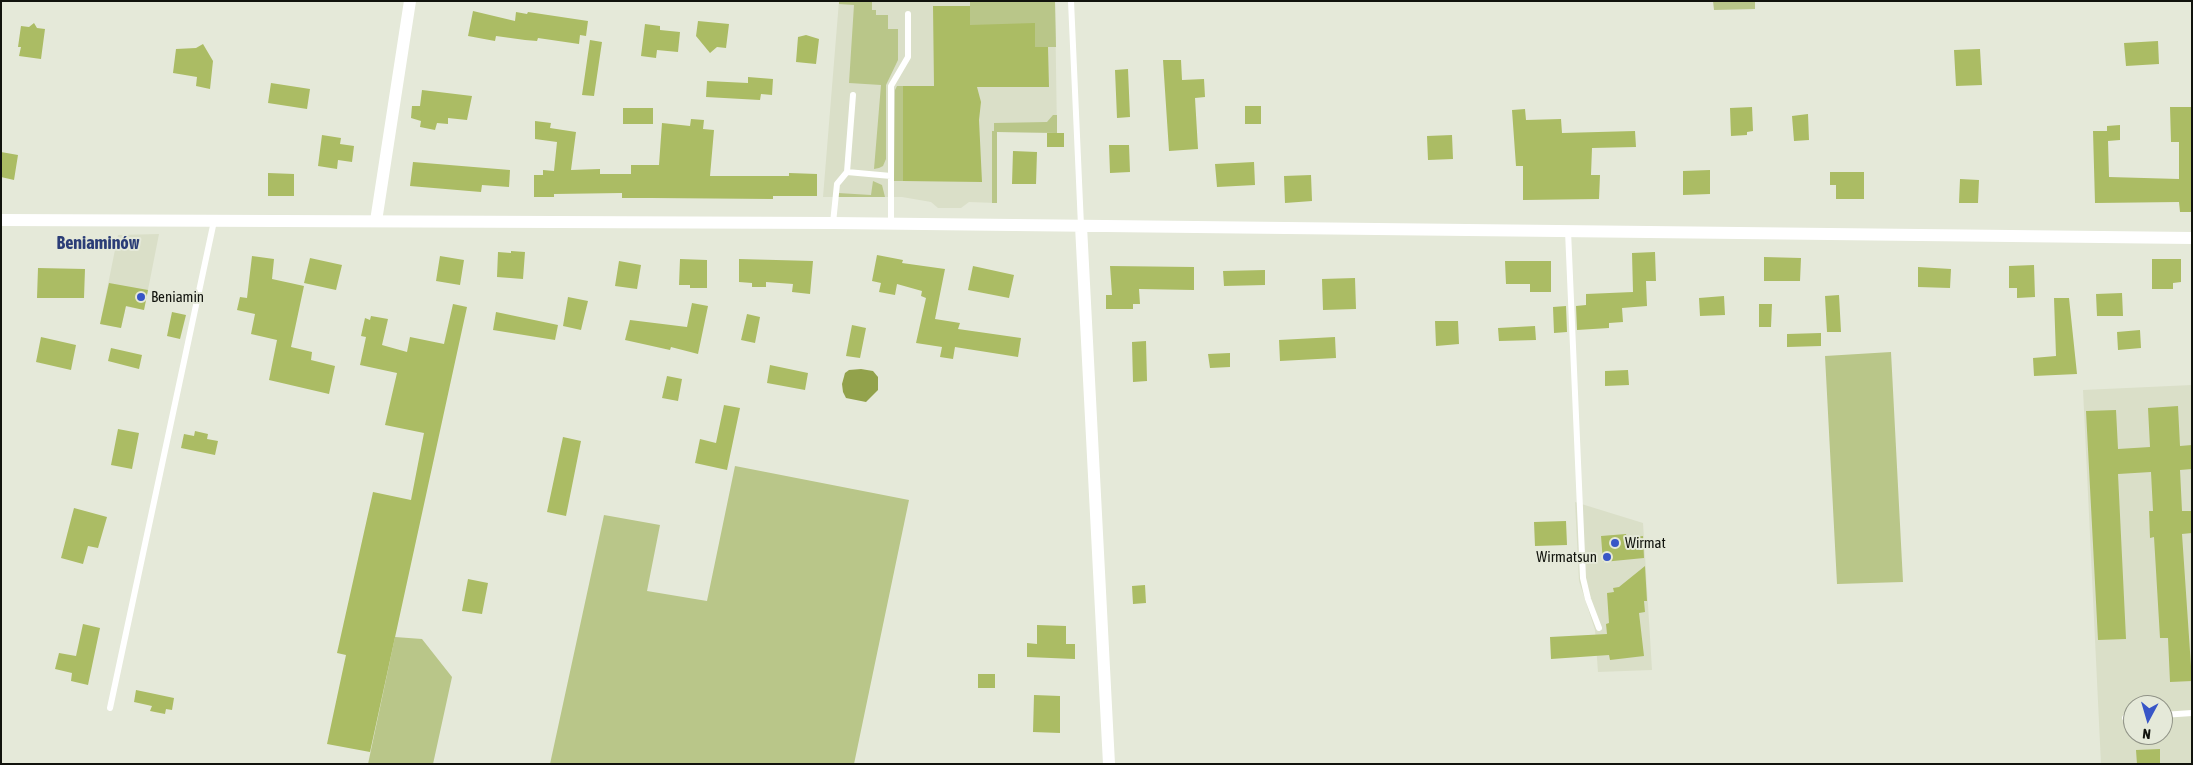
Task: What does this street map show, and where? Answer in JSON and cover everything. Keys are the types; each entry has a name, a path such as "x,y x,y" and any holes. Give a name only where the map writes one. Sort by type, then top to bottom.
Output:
{"street":[{"path":"376,221 410,1"},
{"path":"1,220 833,223 2192,238"},
{"path":"1081,226 1108,764"}],"lane":[{"path":"1071,1 1081,226"},
{"path":"891,224 892,86 908,57 908,14"},
{"path":"833,223 837,184 846,172 853,95"},
{"path":"846,172 891,176"},
{"path":"110,708 214,220"},
{"path":"1568,231 1584,578 1588,600 1599,628"},
{"path":"2173,714 2192,713"}],"shaded area":[{"path":"839,1 1055,1 1057,133 997,132 997,203 969,202 961,208 938,208 931,202 902,197 823,197"},
{"path":"839,1 872,1 872,10 876,10 876,15 888,15 888,29 898,29 898,60 886,85 886,159 883,166 879,168 874,169 881,85 849,83 854,5 839,4"},
{"path":"970,1 1055,1 1056,47 1035,47 970,25"},
{"path":"1713,1 1755,1 1755,9 1714,10"},
{"path":"897,86 903,86 903,181 894,181 895,90"},
{"path":"1053,115 1057,115 1057,133 997,132 997,203 992,203 992,131 994,131 994,123 1047,122"},
{"path":"873,181 882,185 885,197 838,197 838,193 871,195"},
{"path":"159,234 144,310 118,305 125,311 121,328 100,324 118,235"},
{"path":"1891,352 1903,582 1837,584 1825,356"},
{"path":"849,370 873,371 878,377 878,390 866,402 846,398 843,392 842,384 845,373"},
{"path":"2192,385 2192,764 2101,764 2083,390"},
{"path":"735,466 909,500 854,764 550,764 604,515 660,525 647,591 707,601"},
{"path":"1575,502 1643,523 1652,670 1598,672 1595,630 1579,581"},
{"path":"395,637 422,639 452,677 433,764 368,764"}],"building":[{"path":"933,6 970,6 970,25 1035,23 1035,47 1048,47 1049,87 977,87 981,102 979,120 982,182 903,181 903,86 934,86"},
{"path":"473,11 515,21 516,12 527,14 528,12 588,21 586,36 580,35 579,44 538,38 537,41 496,36 495,41 468,36"},
{"path":"698,21 729,24 726,48 717,47 710,53 696,36"},
{"path":"34,23 37,28 45,29 41,59 19,56 21,47 18,47 21,26 29,27"},
{"path":"645,24 660,26 660,30 680,32 678,52 657,50 656,58 641,56"},
{"path":"806,35 819,39 816,64 796,62 798,37"},
{"path":"590,40 602,42 594,96 582,95"},
{"path":"2158,41 2159,64 2126,66 2124,43"},
{"path":"203,44 213,61 210,89 196,86 197,77 173,73 176,49 196,48"},
{"path":"1980,49 1982,85 1956,86 1954,50"},
{"path":"1163,60 1181,60 1182,80 1204,79 1205,97 1195,98 1198,149 1169,151"},
{"path":"1128,69 1130,117 1117,118 1115,70"},
{"path":"748,77 773,79 772,95 761,94 760,100 706,97 707,81 748,83"},
{"path":"271,83 310,89 307,109 268,103"},
{"path":"422,90 472,96 467,120 448,118 448,124 437,123 435,130 420,127 421,121 411,118 412,106 420,106"},
{"path":"1245,106 1261,106 1261,124 1245,124"},
{"path":"1752,107 1753,131 1747,132 1747,135 1731,136 1730,108"},
{"path":"2170,107 2192,107 2192,212 2180,212 2179,202 2095,203 2093,131 2107,131 2107,126 2120,125 2120,140 2108,141 2109,177 2179,179 2179,142 2171,142"},
{"path":"623,108 653,108 653,124 623,124"},
{"path":"1525,109 1526,120 1561,119 1562,133 1635,131 1636,147 1592,148 1591,175 1600,175 1599,199 1523,200 1523,166 1516,166 1512,110"},
{"path":"1808,114 1809,140 1794,141 1792,116"},
{"path":"691,119 704,120 703,129 714,130 710,176 789,176 789,173 817,174 817,196 773,196 773,199 622,198 622,193 554,194 554,197 534,197 534,175 543,175 543,170 554,171 557,142 535,139 535,121 551,123 550,128 576,132 571,170 600,169 600,174 631,174 631,165 659,165 662,123 690,126"},
{"path":"1047,133 1064,133 1064,147 1047,147"},
{"path":"322,135 341,138 340,144 354,146 352,162 338,160 337,169 318,166"},
{"path":"1452,135 1453,159 1428,160 1427,136"},
{"path":"1109,145 1129,145 1130,172 1110,173"},
{"path":"1013,151 1037,152 1036,184 1012,184"},
{"path":"1,152 18,155 14,180 1,177"},
{"path":"413,162 510,170 509,187 482,185 481,192 410,186"},
{"path":"1254,162 1255,185 1217,187 1215,164"},
{"path":"1710,170 1710,194 1683,195 1683,171"},
{"path":"1830,172 1864,172 1864,199 1836,199 1836,185 1830,185"},
{"path":"268,173 294,174 294,196 268,196"},
{"path":"1311,175 1312,201 1285,203 1284,176"},
{"path":"1960,179 1979,180 1978,203 1959,203"},
{"path":"511,251 525,252 523,279 497,277 498,252 511,253"},
{"path":"1655,252 1656,281 1646,281 1647,306 1622,308 1623,322 1609,323 1609,328 1577,330 1576,306 1586,305 1586,294 1633,292 1632,253"},
{"path":"877,255 903,260 902,263 945,269 935,319 960,323 958,329 1021,338 1018,357 955,347 953,359 940,357 942,347 916,343 926,298 921,296 922,291 897,284 895,295 879,292 881,283 872,281"},
{"path":"252,256 274,259 272,279 304,286 291,347 312,352 311,360 335,366 329,394 269,380 277,340 251,334 255,314 237,310 240,297 247,298"},
{"path":"440,256 464,260 460,285 436,281"},
{"path":"1764,257 1801,258 1800,281 1764,281"},
{"path":"310,258 342,265 336,290 304,283"},
{"path":"680,259 707,260 707,288 690,288 690,285 679,285"},
{"path":"739,259 813,261 810,294 792,292 793,284 766,282 766,287 752,287 752,283 739,282"},
{"path":"2152,259 2181,259 2181,282 2173,283 2173,289 2152,289"},
{"path":"619,261 641,265 637,289 615,286"},
{"path":"1505,261 1551,261 1551,292 1530,292 1530,284 1506,284"},
{"path":"2034,265 2035,297 2017,298 2017,288 2009,288 2009,266"},
{"path":"973,266 1014,275 1009,298 968,290"},
{"path":"1110,266 1194,267 1194,290 1139,289 1140,304 1133,304 1133,309 1106,309 1106,295 1112,295"},
{"path":"1918,267 1951,269 1950,288 1918,287"},
{"path":"38,268 85,269 84,298 37,298"},
{"path":"1265,270 1265,285 1224,286 1223,271"},
{"path":"1355,278 1356,309 1323,310 1322,279"},
{"path":"109,283 148,290 144,310 126,306 121,328 100,324"},
{"path":"2122,293 2123,316 2097,316 2096,294"},
{"path":"1839,295 1841,332 1827,332 1825,296"},
{"path":"1724,296 1725,315 1700,316 1699,298"},
{"path":"568,297 588,301 581,330 563,326"},
{"path":"2054,298 2069,298 2077,374 2034,376 2033,358 2056,356"},
{"path":"692,303 708,306 698,354 671,347 670,350 625,340 630,320 687,327"},
{"path":"453,304 467,307 370,752 327,744 346,655 337,653 373,492 411,500 424,433 385,425 397,373 360,365 366,337 361,336 365,318 370,320 371,316 388,319 382,345 407,352 410,337 444,344"},
{"path":"1759,304 1772,304 1771,327 1759,327"},
{"path":"1566,306 1567,332 1554,333 1553,307"},
{"path":"172,312 186,315 180,339 167,336"},
{"path":"496,312 558,325 555,340 493,330"},
{"path":"747,314 760,317 755,343 741,340"},
{"path":"1435,321 1458,321 1459,344 1436,346"},
{"path":"852,325 866,328 860,358 846,356"},
{"path":"1535,326 1536,340 1499,341 1498,328"},
{"path":"2140,330 2141,348 2118,350 2117,332"},
{"path":"1821,333 1821,346 1787,347 1787,334"},
{"path":"41,337 76,345 71,370 36,362"},
{"path":"1335,337 1336,358 1280,361 1279,340"},
{"path":"1146,341 1147,381 1133,382 1132,342"},
{"path":"111,348 142,355 139,369 108,361"},
{"path":"1230,353 1230,367 1210,368 1208,354"},
{"path":"770,365 808,373 805,390 767,383"},
{"path":"1628,370 1629,385 1605,386 1605,371"},
{"path":"667,376 682,379 678,401 662,398"},
{"path":"724,405 740,408 727,470 695,463 700,439 716,443"},
{"path":"2178,406 2180,446 2192,445 2192,469 2180,470 2182,511 2192,511 2192,533 2182,534 2192,681 2170,682 2168,638 2160,638 2154,537 2150,538 2149,511 2153,511 2151,472 2118,474 2126,639 2098,640 2086,411 2116,410 2118,449 2150,447 2148,408"},
{"path":"118,429 139,433 132,469 111,465"},
{"path":"195,431 208,434 207,439 218,441 215,455 181,448 184,434 194,436"},
{"path":"563,437 581,441 566,516 547,512"},
{"path":"74,508 107,517 98,548 88,546 83,564 61,558"},
{"path":"1566,521 1567,545 1535,546 1534,522"},
{"path":"1626,534 1627,538 1643,536 1644,558 1603,562 1601,536"},
{"path":"1645,566 1647,601 1644,601 1645,612 1639,613 1644,656 1610,660 1609,655 1551,659 1550,637 1607,634 1606,624 1609,623 1607,593 1614,592 1613,588 1619,587"},
{"path":"468,579 488,583 482,614 462,611"},
{"path":"1145,585 1146,603 1133,604 1132,586"},
{"path":"83,624 100,628 88,685 71,681 72,673 55,669 59,653 76,656"},
{"path":"1037,625 1066,626 1066,644 1075,644 1075,659 1027,657 1027,643 1037,644"},
{"path":"978,674 995,674 995,688 978,688"},
{"path":"136,690 174,698 172,710 166,709 165,714 150,711 152,706 134,702"},
{"path":"1034,695 1060,696 1060,733 1033,732"},
{"path":"2160,749 2160,764 2137,764 2136,750"}],"place":[{"name":"Beniamin","path":"141,297"},
{"name":"Wirmat","path":"1615,543"},
{"name":"Wirmatsun","path":"1607,557"}],"district":[{"name":"Beniaminów","path":"98,243"}]}
